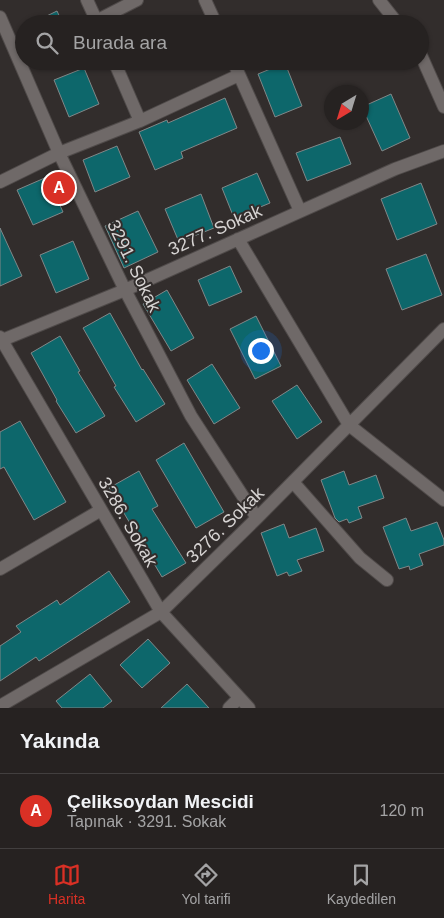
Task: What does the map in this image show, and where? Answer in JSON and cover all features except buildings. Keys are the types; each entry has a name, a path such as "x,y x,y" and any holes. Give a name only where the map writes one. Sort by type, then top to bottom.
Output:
{"street":[{"path":"87,0 94,15"},
{"path":"110,15 137,0"},
{"path":"205,0 212,15"},
{"path":"379,0 391,15"},
{"name":"3291. Sokak","path":"0,17 15,52"},
{"name":"3291. Sokak","path":"23,70 59,153 125,290 191,416 257,518"},
{"path":"118,70 140,121"},
{"path":"237,70 300,211"},
{"path":"428,70 444,107"},
{"path":"0,182 59,153 140,121 239,75"},
{"name":"3277. Sokak","path":"0,340 125,290 395,169 444,151"},
{"path":"238,239 349,425 444,500"},
{"name":"3276. Sokak","path":"0,706 161,612 444,329"},
{"name":"3286. Sokak","path":"0,340 161,612 249,708"},
{"path":"293,482 360,558 386,580"},
{"path":"0,568 101,510"},
{"path":"229,708 239,698"}],"place":[{"name":"Çeliksoydan Mescidi","path":"59,188"}]}
